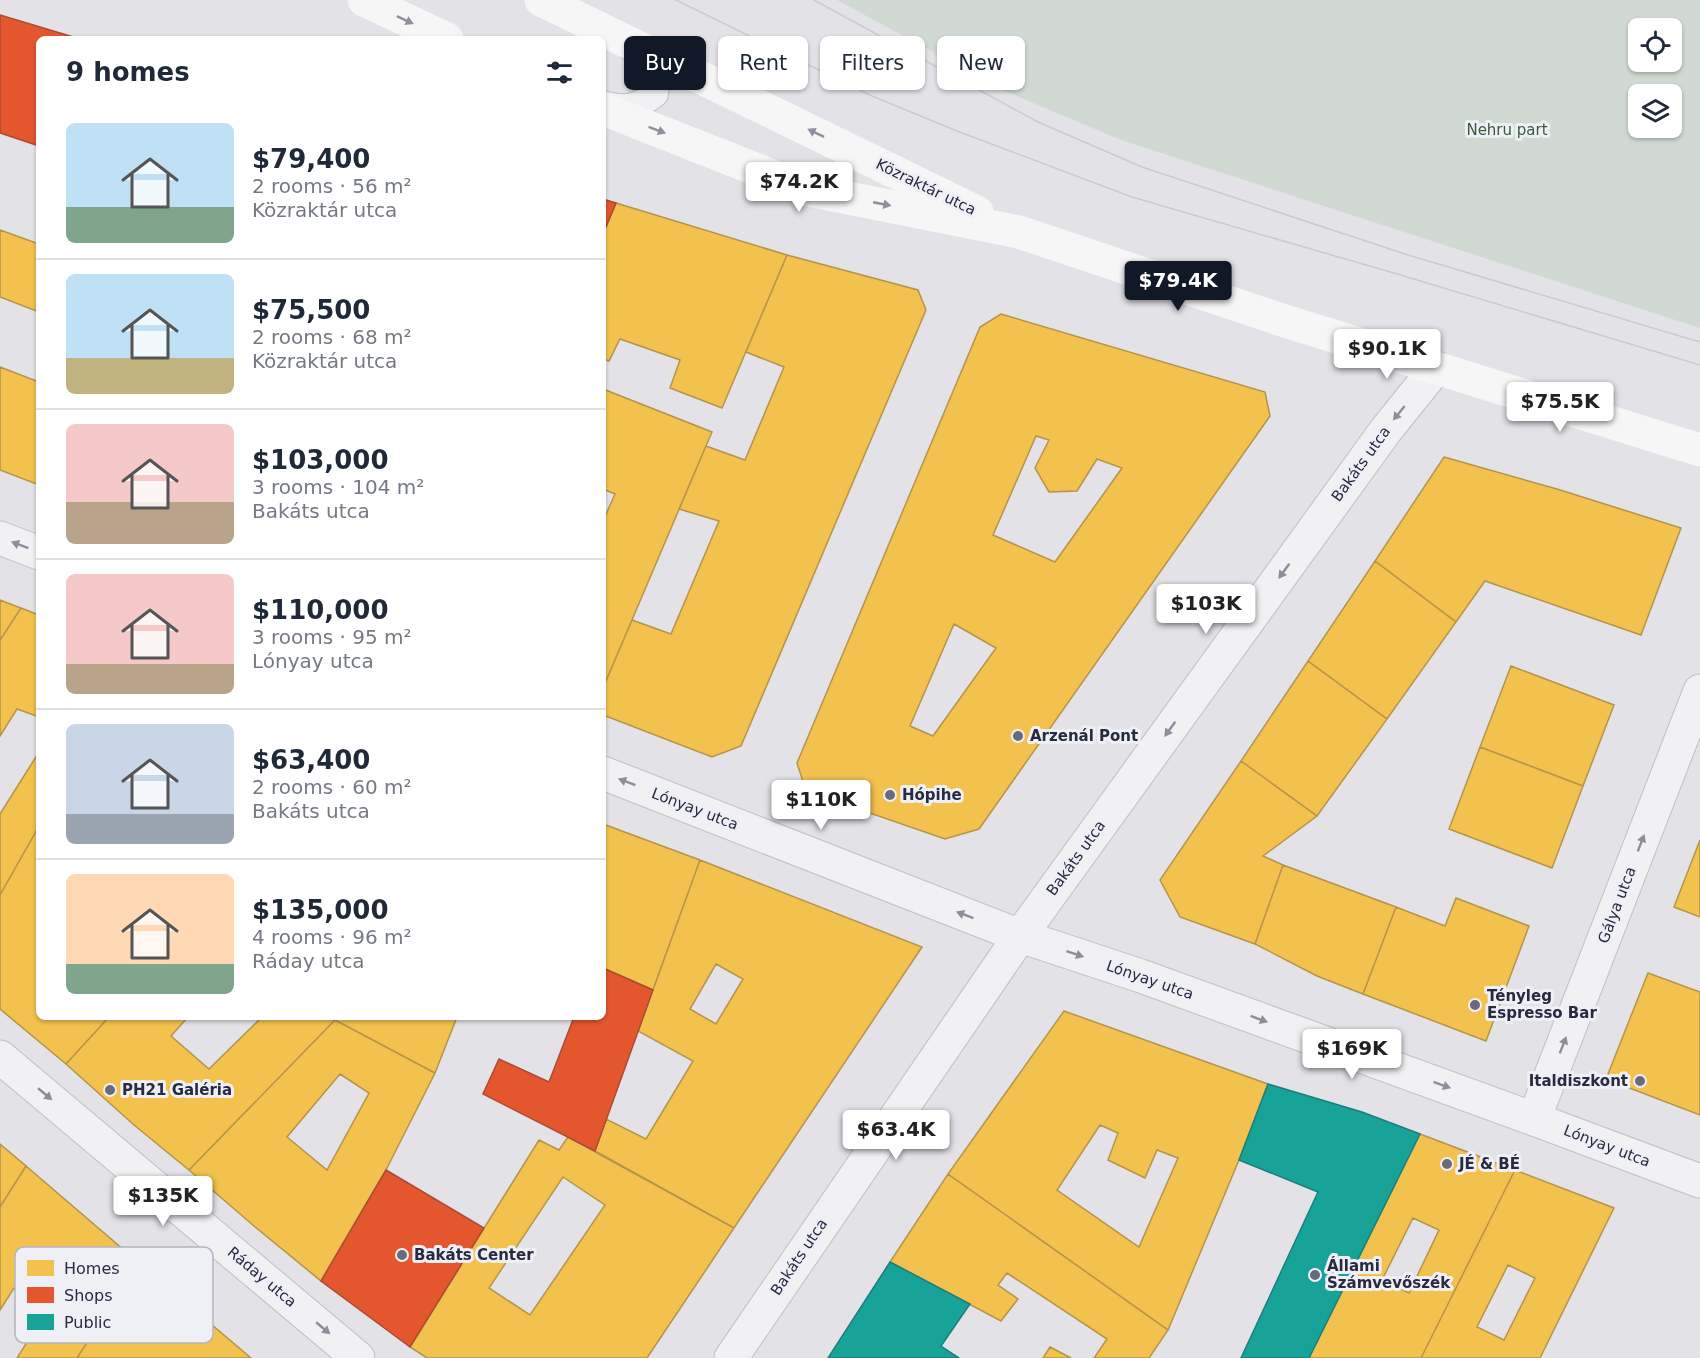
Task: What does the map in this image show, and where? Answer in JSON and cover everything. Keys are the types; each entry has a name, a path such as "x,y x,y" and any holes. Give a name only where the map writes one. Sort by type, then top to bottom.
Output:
{"main road":[{"path":"364,0 441,36"},
{"name":"Közraktár utca","path":"541,0 1020,232 1285,321 1700,450"},
{"name":"Közraktár utca","path":"606,110 808,190 1020,232"}],"street":[{"name":"Bakáts utca","path":"731,1358 1020,936 1386,430 1436,368"},
{"path":"0,538 36,552"},
{"name":"Gálya utca","path":"1534,1119 1700,691"},
{"name":"Lónyay utca","path":"606,774 1020,936 1141,976 1700,1181"},
{"name":"Ráday utca","path":"0,1057 358,1358"}],"lane":[{"path":"593,25 630,47 647,62 657,78 655,94 641,105 619,108 606,105"}],"green space":[{"name":"Nehru part","path":"837,0 1700,0 1700,328 1121,140 1003,90 1025,90 1025,36 937,36 937,54 925,48 925,36 903,36"}],"building: Homes":[{"path":"616,203 787,255 722,408 670,388 680,360 620,339 609,361 606,360 606,227"},
{"path":"0,230 36,243 36,311 0,297"},
{"path":"787,255 918,290 926,310 741,746 712,757 606,716 606,681 632,620 671,634 719,521 679,509 706,446 745,460 784,367 746,352"},
{"path":"1001,314 1265,392 1270,416 979,829 945,839 806,791 797,763 980,327","holes":["1036,436 1049,440 1035,468 1049,492 1077,491 1097,459 1122,468 1055,562 993,535","954,624 996,648 933,736 910,726"]},
{"path":"0,367 36,381 36,484 0,470"},
{"path":"606,390 712,432 606,681 606,514 615,494 606,490"},
{"path":"1444,457 1681,528 1641,635 1485,581 1456,622 1375,561"},
{"path":"1375,561 1456,622 1387,719 1308,661"},
{"path":"0,600 21,608 0,640"},
{"path":"21,608 36,614 36,716 17,709 0,736 0,640"},
{"path":"1308,661 1387,719 1317,816 1241,761"},
{"path":"1511,666 1614,705 1583,786 1480,747"},
{"path":"1480,747 1583,786 1552,868 1449,829"},
{"path":"36,757 36,831 0,895 0,814"},
{"path":"1241,761 1317,816 1263,856 1283,865 1255,944 1180,917 1160,880"},
{"path":"606,825 700,860 653,990 606,969"},
{"path":"36,831 36,1020 106,1020 66,1064 0,1009 0,895"},
{"path":"1700,840 1700,917 1674,907"},
{"path":"700,860 922,947 734,1228 595,1151 606,1119 646,1139 693,1061 638,1031","holes":["716,964 743,979 716,1024 690,1009"]},
{"path":"1283,865 1396,907 1363,994 1317,976 1255,944"},
{"path":"1456,898 1529,926 1486,1041 1363,994 1396,907 1445,926"},
{"path":"1648,973 1700,992 1700,1115 1606,1079"},
{"path":"1064,1011 1268,1084 1168,1330 948,1174","holes":["1100,1125 1118,1133 1108,1160 1145,1178 1157,1150 1178,1158 1139,1247 1057,1190"]},
{"path":"106,1020 185,1020 171,1036 209,1069 259,1020 335,1020 189,1170 134,1125 66,1064"},
{"path":"335,1020 456,1020 435,1073"},
{"path":"335,1020 435,1073 386,1170 321,1281 189,1170","holes":["340,1074 369,1093 327,1170 287,1137"]},
{"path":"1420,1134 1515,1170 1421,1358 1309,1358","holes":["1413,1218 1439,1230 1409,1293 1382,1280"]},
{"path":"568,1137 734,1228 647,1358 427,1358 410,1347 539,1140 559,1150","holes":["563,1177 605,1205 530,1315 489,1288"]},
{"path":"0,1144 26,1166 0,1207"},
{"path":"26,1166 120,1247 15,1247 15,1289 0,1310 0,1207"},
{"path":"1515,1170 1614,1208 1540,1358 1421,1358","holes":["1508,1265 1535,1278 1504,1340 1477,1327"]},
{"path":"948,1174 1168,1330 1149,1358 1094,1358 1107,1339 1007,1273 998,1285 1018,1299 1001,1321 890,1262"},
{"path":"213,1326 251,1358 77,1358 87,1343 213,1343"},
{"path":"26,1343 87,1343 77,1358 17,1358"},
{"path":"1050,1347 1071,1358 1043,1358"}],"building: Shops":[{"path":"0,15 70,36 36,36 36,145 0,133"},
{"path":"606,200 616,203 606,227"},
{"path":"606,969 653,990 595,1151 483,1094 499,1059 549,1082 573,1020 606,1020"},
{"name":"Bakáts Center","path":"386,1170 484,1228 410,1347 321,1281"}],"building: Public":[{"name":"Állami Számvevőszék","path":"1268,1084 1362,1112 1420,1134 1309,1358 1241,1358 1318,1192 1239,1160"},
{"path":"890,1262 970,1304 941,1346 959,1358 828,1358"}],"tram line":[{"path":"676,0 872,96 957,131 1132,197 1700,365"},
{"path":"814,0 1038,122 1142,167 1408,255 1700,342"}],"place":[{"name":"Arzenál Pont","path":"1018,736"},
{"name":"Hópihe","path":"890,795"},
{"name":"Tényleg Espresso Bar","path":"1475,1005"},
{"name":"Italdiszkont","path":"1640,1081"},
{"name":"PH21 Galéria","path":"110,1090"},
{"name":"JÉ & BÉ","path":"1447,1164"},
{"name":"Bakáts Center","path":"402,1255"},
{"name":"Állami Számvevőszék","path":"1315,1275"}]}
